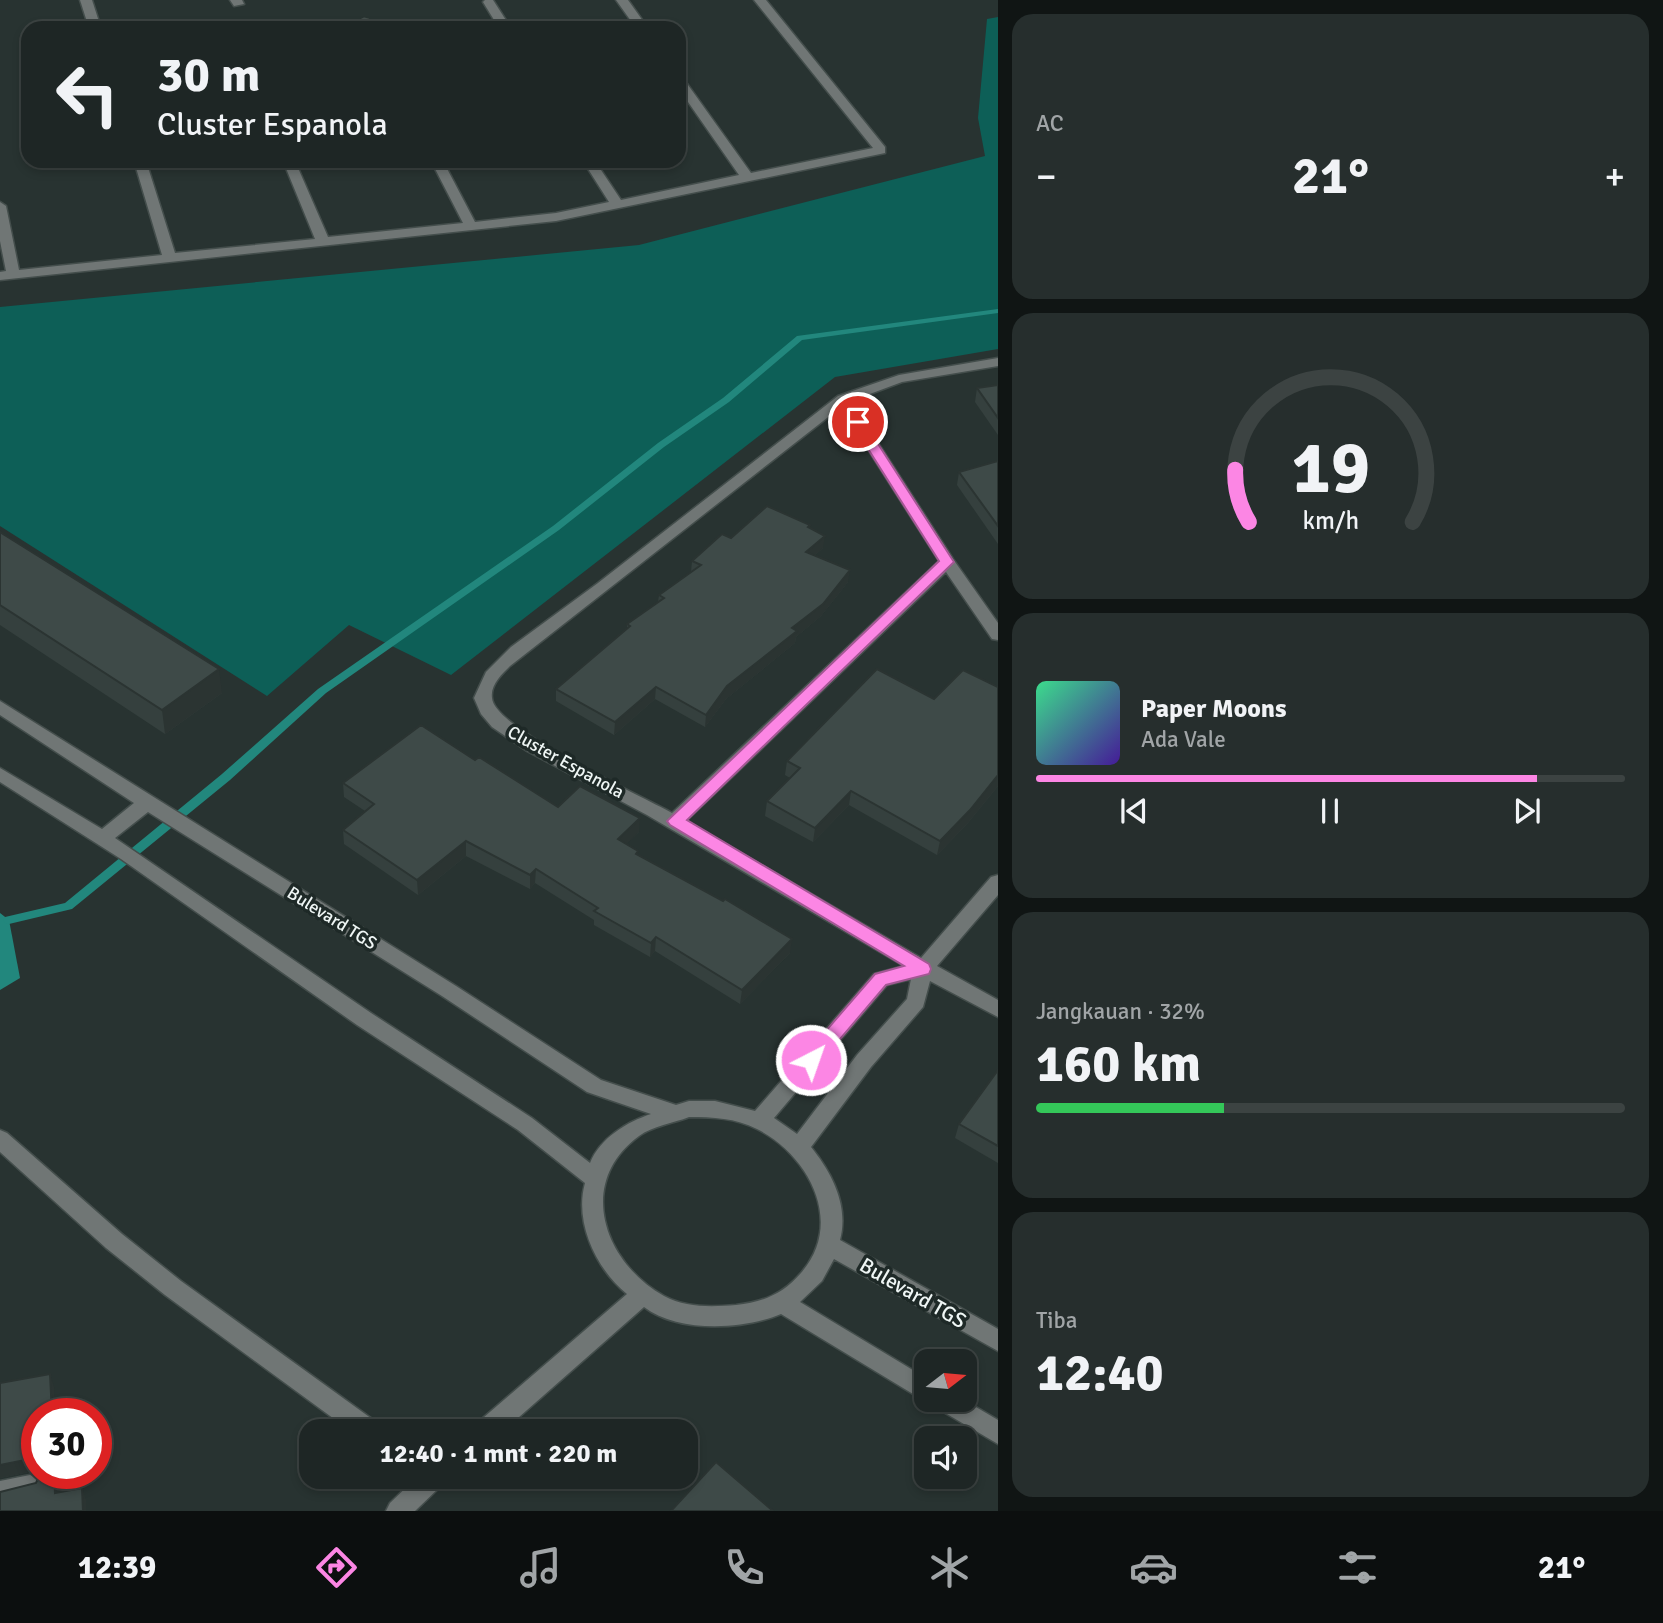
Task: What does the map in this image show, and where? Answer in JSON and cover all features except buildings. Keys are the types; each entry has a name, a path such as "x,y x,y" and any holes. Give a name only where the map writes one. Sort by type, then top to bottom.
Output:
{"street":[{"path":"86,0 93,21"},
{"path":"622,0 637,21"},
{"path":"0,206 7,276 556,217 881,150 760,0"},
{"path":"489,2 501,21"},
{"path":"686,91 747,177"},
{"path":"142,168 170,258"},
{"path":"292,168 323,242"},
{"path":"441,168 471,226"},
{"path":"594,168 617,204"},
{"name":"Cluster Espanola","path":"998,362 904,376 863,389 843,399 606,585 513,654 485,686 483,701 490,716 504,728 675,821 923,969 998,1009"},
{"path":"843,399 947,562 998,635"},
{"path":"675,821 947,562"},
{"name":"Bulevard TGS","path":"0,707 154,808 449,991 594,1086 672,1112"},
{"path":"0,774 103,838 374,1026 534,1130 594,1178"},
{"path":"103,838 154,808"},
{"path":"799,1147 864,1061 916,1002 923,969 998,881"},
{"path":"759,1121 881,979 923,969"},
{"path":"689,1109 725,1110 759,1121 799,1147 812,1161 828,1193 832,1210 829,1245 819,1268 803,1287 782,1303 736,1317 687,1314 664,1306 643,1294 623,1279 608,1261 597,1241 591,1219 594,1178 603,1159 616,1143 651,1119 672,1112 689,1109"},
{"path":"0,1139 114,1241 163,1280 353,1419"},
{"name":"Bulevard TGS","path":"829,1245 998,1341"},
{"path":"499,1419 643,1294"},
{"path":"782,1303 914,1383"},
{"path":"963,1412 998,1433"},
{"path":"0,1492 21,1488"},
{"path":"398,1511 421,1489"}],"shaded area":[{"path":"998,17 998,349 835,377 451,675 349,625 267,696 0,526 0,307 639,245 985,156 978,118 987,19"},
{"path":"0,913 9,920 20,978 0,990"}],"waterway":[{"path":"9,920 68,906 226,777 322,691 556,528 661,445 726,400 800,338 998,311"}],"route":[{"path":"811,1060 881,979 923,969 675,821 847,654 947,562 858,422"}]}
